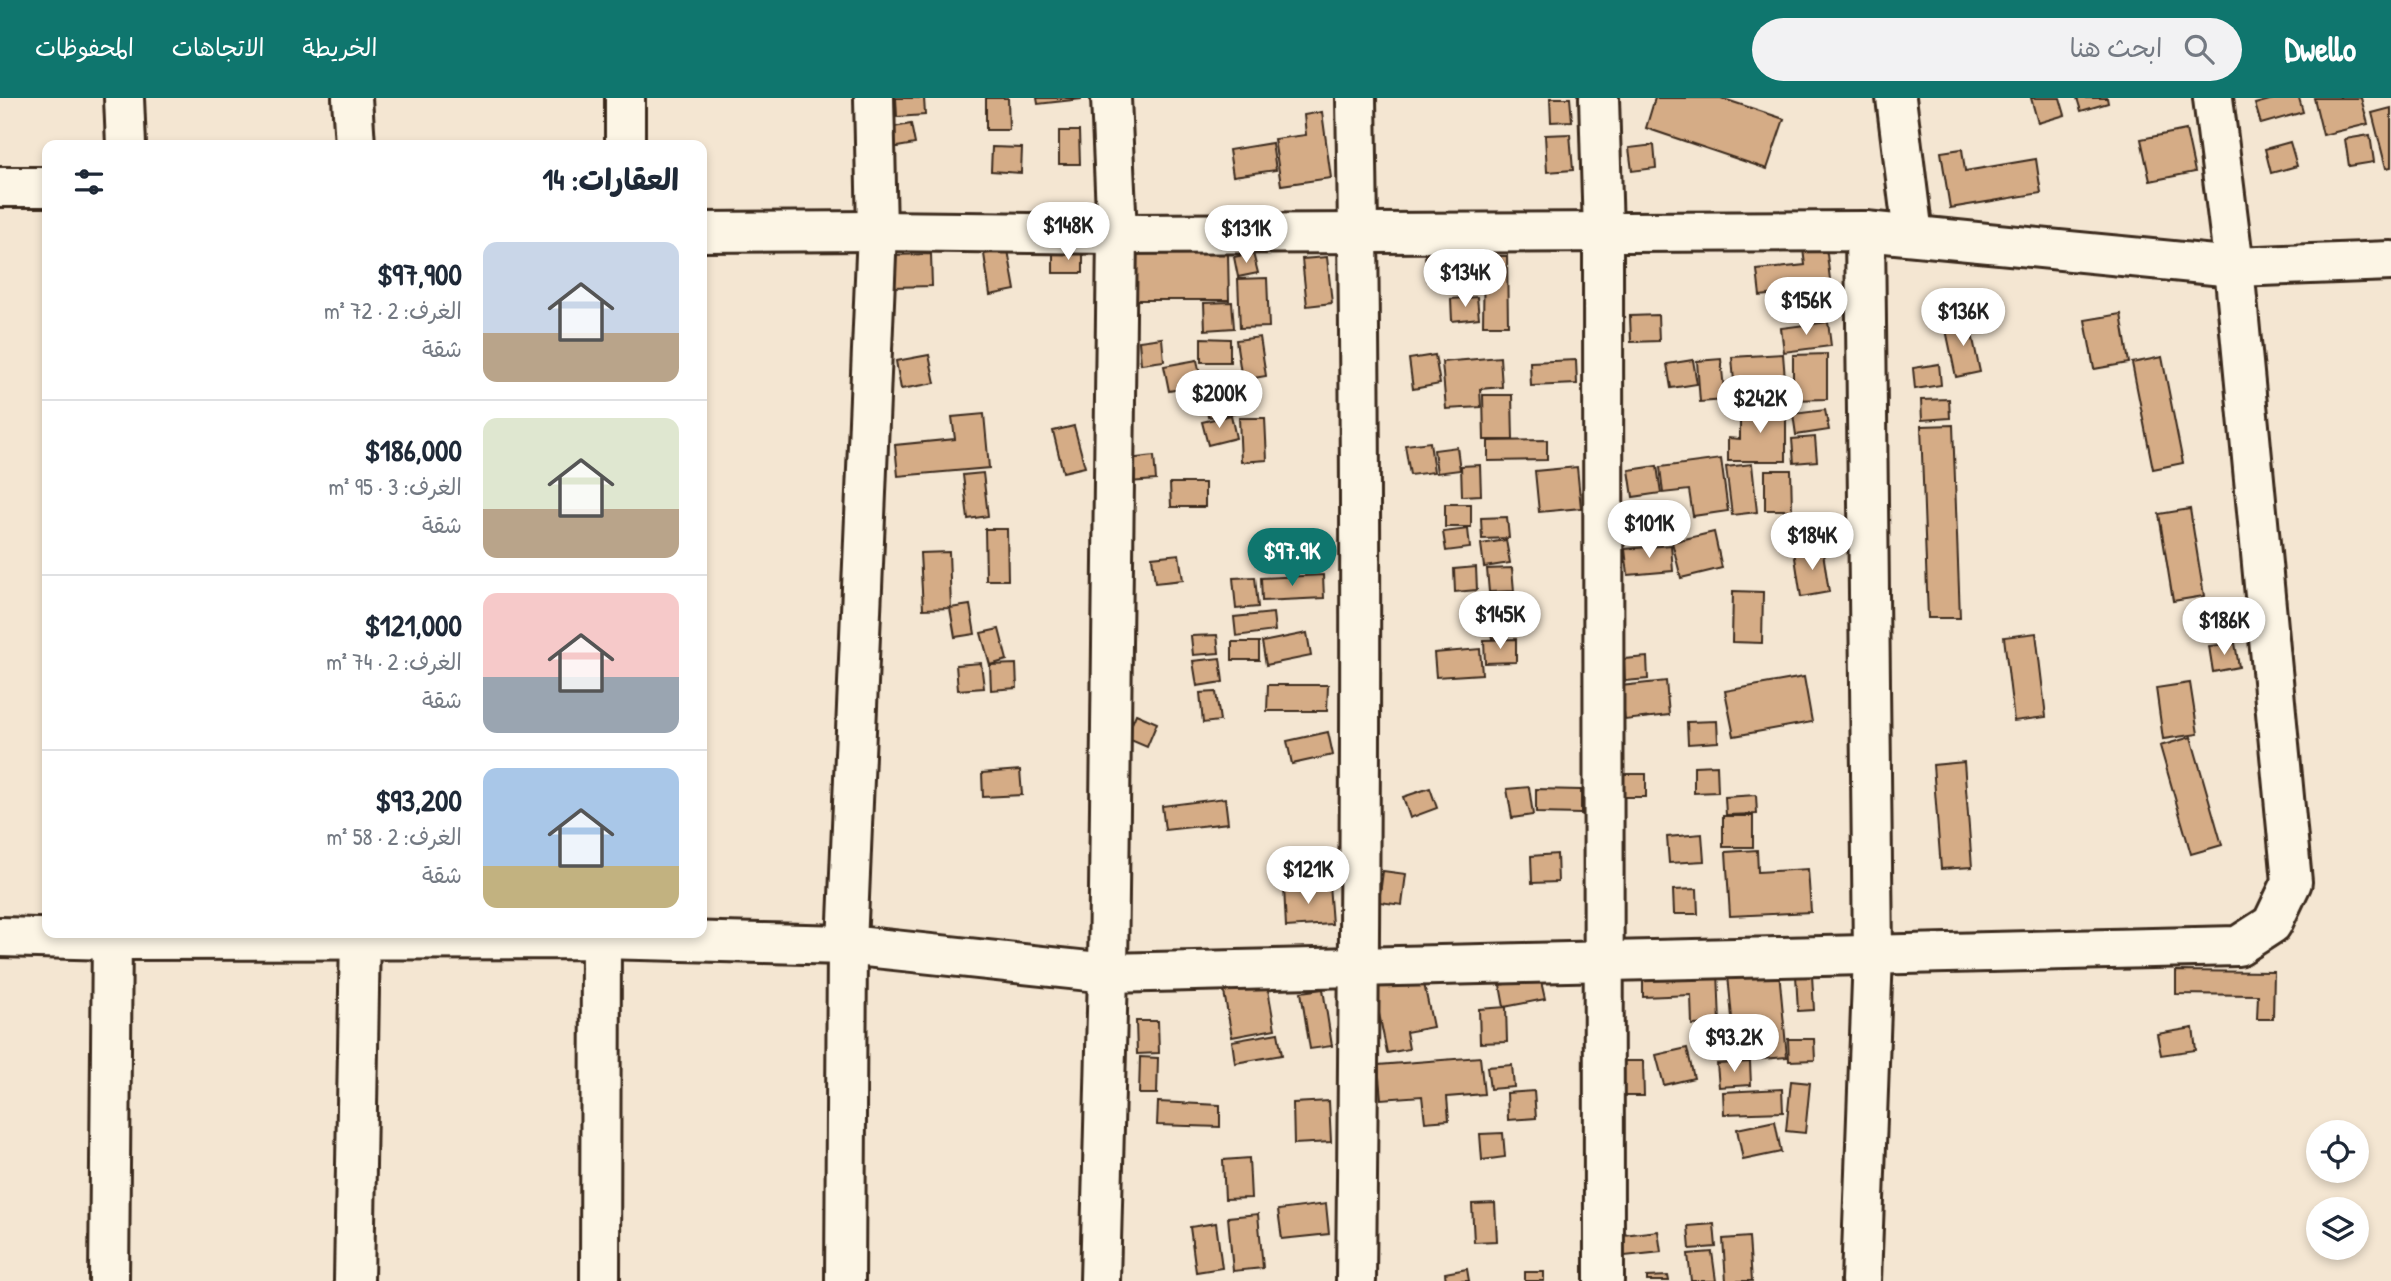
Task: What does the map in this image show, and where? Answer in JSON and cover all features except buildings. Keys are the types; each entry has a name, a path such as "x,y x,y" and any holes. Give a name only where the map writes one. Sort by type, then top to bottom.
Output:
{"street":[{"path":"124,98 126,140"},
{"path":"352,98 355,140"},
{"path":"625,98 625,140"},
{"path":"845,1281 847,945 877,231 874,98"},
{"path":"1100,1281 1108,973 1117,234 1111,98"},
{"path":"1356,98 1359,967 1356,1281"},
{"path":"1599,98 1604,232 1604,1281"},
{"path":"1896,98 1913,235"},
{"path":"656,938 847,945 1108,973 2238,946 2272,924 2292,882 2234,267 2213,98"},
{"path":"0,187 42,187"},
{"path":"707,232 1117,234 1865,231 2234,267 2391,261"},
{"path":"1861,1281 1873,954 1865,231"},
{"path":"0,937 42,937"},
{"path":"109,1281 112,938"},
{"path":"354,1281 360,938"},
{"path":"600,1281 601,938"}]}
